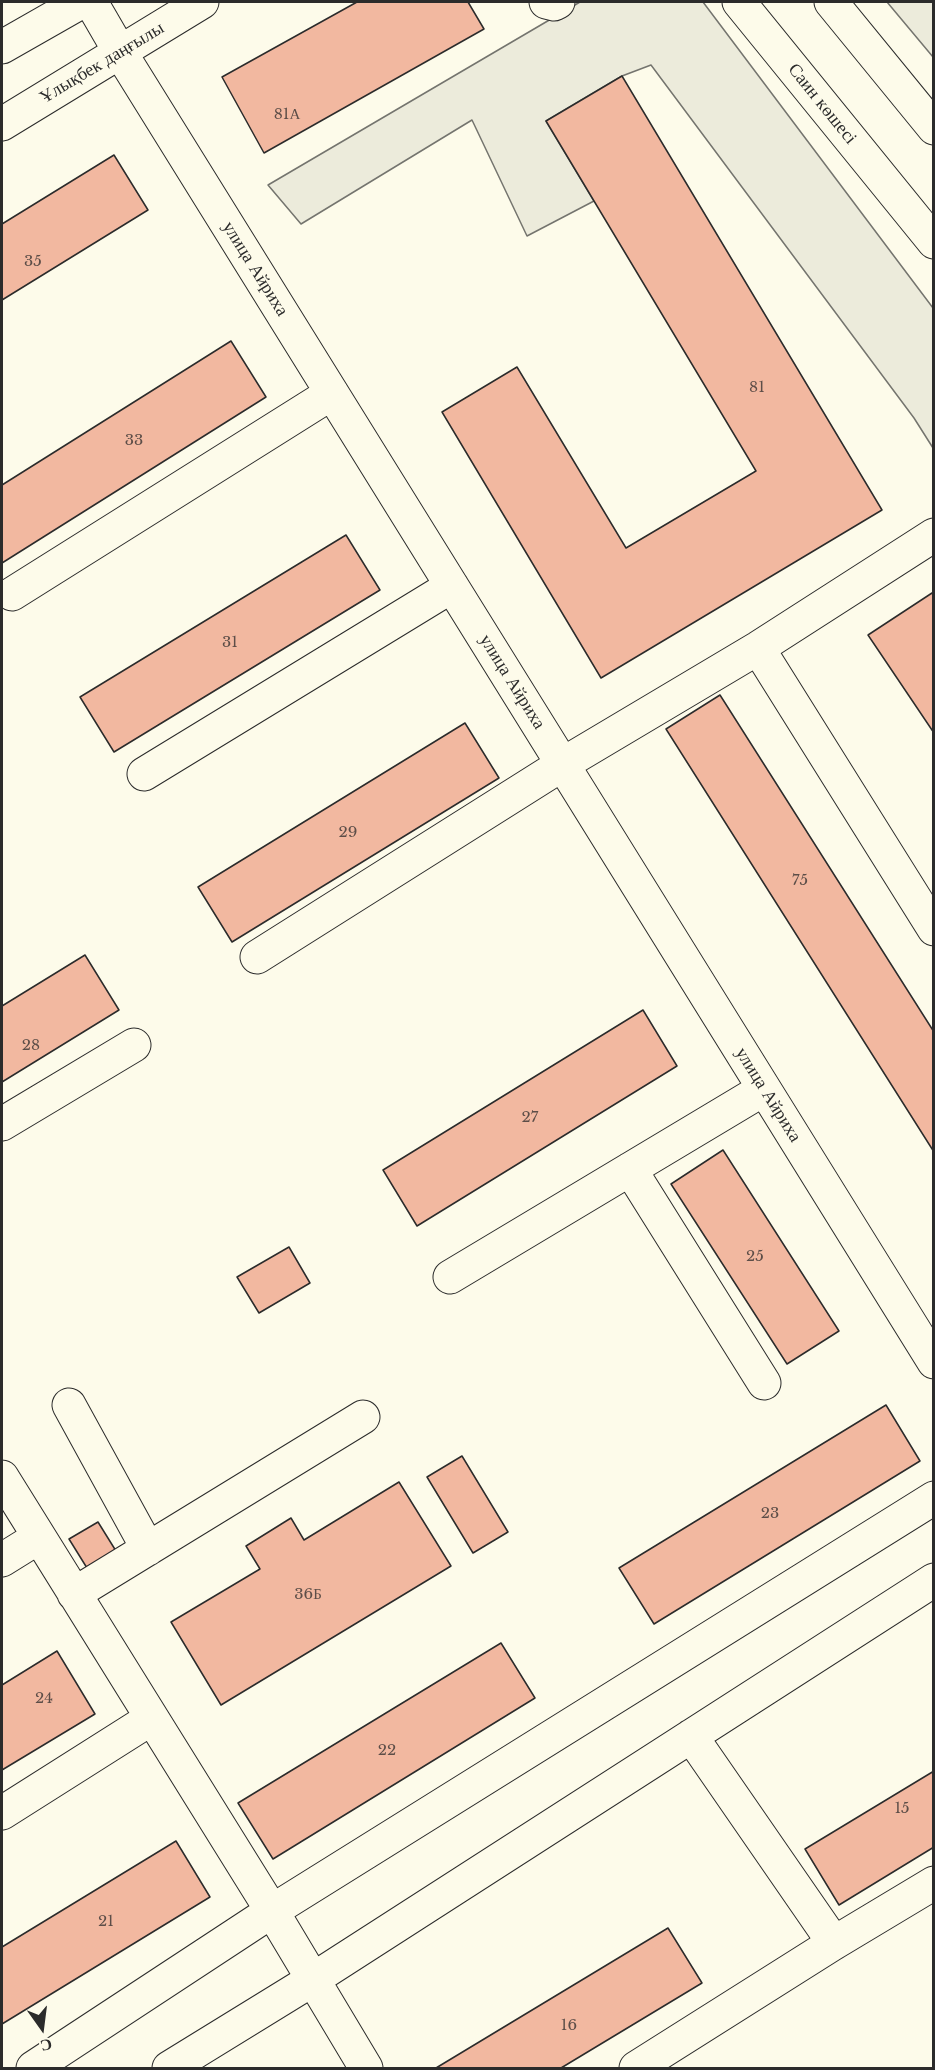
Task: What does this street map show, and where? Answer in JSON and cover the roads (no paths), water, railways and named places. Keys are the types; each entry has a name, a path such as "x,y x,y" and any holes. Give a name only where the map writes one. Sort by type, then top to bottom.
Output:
{"street":[{"path":"2,47 81,2"},
{"name":"улица Айриха","path":"92,2 120,52 933,1362"},
{"name":"Ұлықбек даңғылы","path":"2,124 202,2"},
{"path":"546,2 554,4 558,2"},
{"name":"Саин көшесі","path":"739,2 933,242"},
{"path":"831,2 933,128"},
{"name":"Саин көшесі","path":"904,206 933,250"},
{"path":"12,594 332,393"},
{"path":"257,957 563,764 758,648 933,535"},
{"path":"144,774 452,586"},
{"path":"758,648 933,928"},
{"path":"2,1124 134,1045"},
{"path":"450,1277 764,1089"},
{"path":"630,1169 764,1383"},
{"path":"69,1405 148,1549"},
{"path":"74,1594 363,1417"},
{"path":"2,1477 272,1911 366,2068"},
{"path":"33,2068 272,1911 933,1498"},
{"path":"2,1560 39,1537"},
{"path":"170,2068 312,1980 933,1581"},
{"path":"2,1813 152,1718"},
{"path":"692,1736 834,1943"},
{"path":"636,2068 933,1883"}]}
